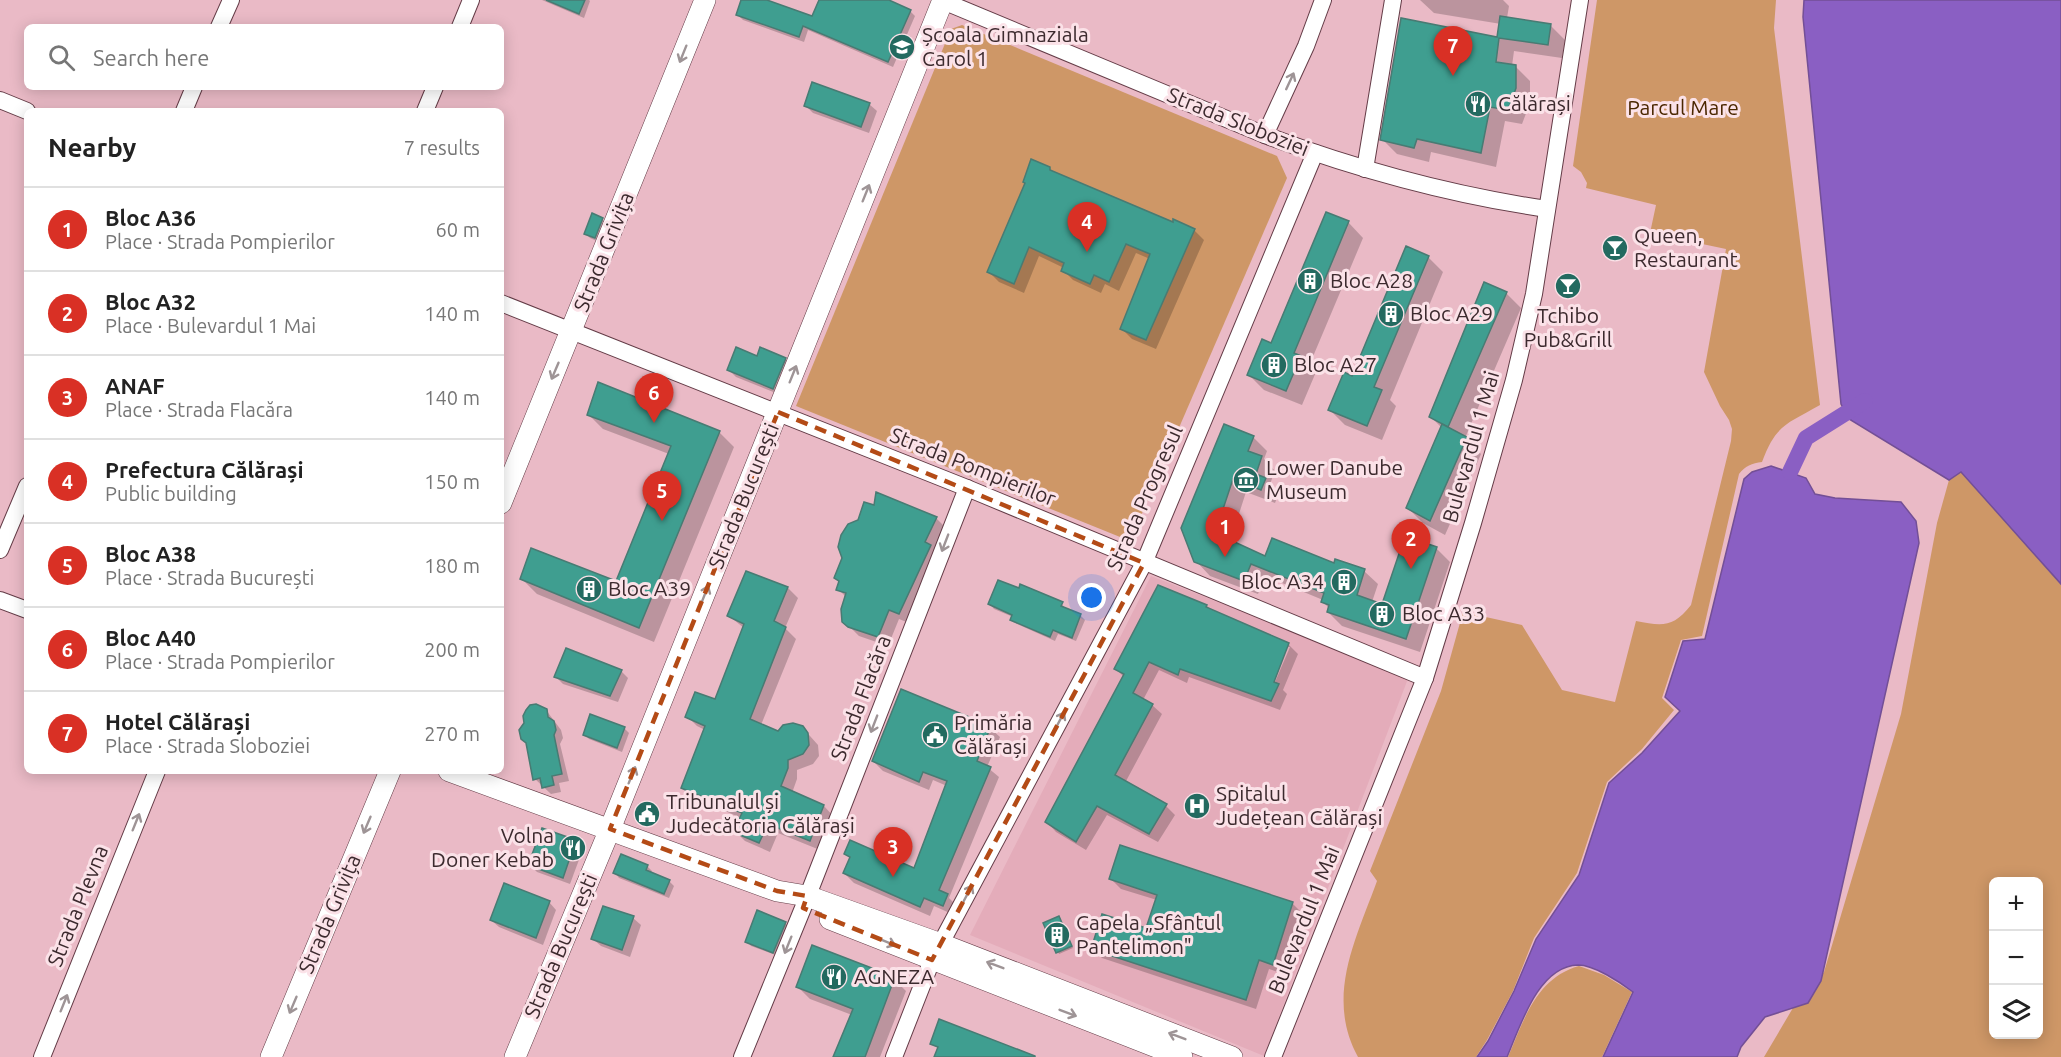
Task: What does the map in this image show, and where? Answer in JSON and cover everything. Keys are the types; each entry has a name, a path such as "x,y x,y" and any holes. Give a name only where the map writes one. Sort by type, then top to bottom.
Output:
{"main road":[{"name":"Strada Grivița","path":"504,496 705,0"},
{"name":"Strada București","path":"515,1057 610,829 942,0"},
{"name":"Strada Grivița","path":"271,1057 389,774"},
{"path":"457,774 937,952 1232,1057"},
{"path":"937,952 1182,1057"}],"street":[{"path":"220,24 231,0"},
{"path":"461,24 471,0"},
{"name":"Strada Sloboziei","path":"942,0 1265,135 1315,153 1365,169 1490,201 1547,209"},
{"path":"1265,135 1306,46 1323,0"},
{"path":"1365,169 1393,0"},
{"name":"Bulevardul 1 Mai","path":"1273,1057 1425,678 1473,523 1514,380 1534,294 1580,0"},
{"path":"185,108 193,90"},
{"path":"426,108 434,90"},
{"path":"0,100 24,110"},
{"name":"Strada Progresul","path":"894,1057 937,952 1144,563 1315,153"},
{"name":"Strada Pompierilor","path":"504,304 967,488 1425,678"},
{"name":"Strada Flacăra","path":"742,1057 967,488"},
{"path":"0,550 24,493"},
{"path":"0,600 24,609"},
{"name":"Strada Plevna","path":"42,1057 156,774"}],"highlighted area":[{"path":"778,412 1144,563 932,960 803,908 807,896 777,891 610,829"}],"shaded area":[{"path":"1804,0 2061,0 2061,584 1961,472 1949,480 1849,419 1841,404 1803,17"},
{"path":"1771,466 1806,478 1815,494 1835,498 1901,502 1916,521 1919,543 1821,981 1808,1003 1765,1017 1741,1047 1737,1057 1603,1057 1633,992 1592,968 1578,965 1564,968 1541,987 1532,1000 1507,1057 1477,1057 1514,991 1536,939 1579,875 1609,783 1642,753 1680,711 1665,697 1683,641 1705,639 1744,479 1752,472"},
{"name":"Spitalul Județean Călărași","path":"1151,576 1409,676 1264,1056 970,935"}],"green space":[{"name":"Parcul Mare","path":"1597,0 1776,0 1774,28 1820,405 1784,426 1772,440 1762,462 1749,465 1739,474 1702,636 1681,640 1662,698 1674,710 1642,749 1607,782 1577,873 1534,938 1513,991 1476,1057 1358,1057 1348,1035 1344,1012 1347,968 1377,881 1370,871 1441,691 1463,612 1522,625 1562,690 1615,702 1636,621 1666,624 1678,618 1691,605 1731,441 1732,429 1729,420 1704,372 1726,249 1650,233 1656,205 1586,188 1587,183 1581,172 1573,166"},
{"path":"962,25 1277,156 1287,178 1130,541 796,406 951,29"},
{"path":"1961,472 2061,584 2061,1057 1764,1057 1800,996 1824,972 1901,714 1937,523 1949,480"},
{"path":"1579,966 1604,975 1632,992 1602,1057 1508,1057 1526,1015 1542,990 1564,972"}],"building":[{"path":"546,0 585,0 579,14"},
{"path":"741,0 767,0 812,16 819,0 889,0 911,10 888,62 803,26 799,37 736,15"},
{"path":"1500,16 1551,24 1548,45 1499,38 1496,62 1516,65 1516,88 1508,110 1490,107 1481,153 1417,139 1414,148 1380,140 1401,18 1497,37"},
{"path":"812,82 870,103 861,127 804,106"},
{"path":"1031,159 1050,167 1050,170 1173,222 1173,219 1195,229 1146,340 1120,329 1150,254 1126,244 1109,282 1094,275 1090,284 1061,271 1064,263 1029,247 1014,284 987,272 1025,183 1023,182"},
{"name":"Bloc A28","path":"1326,212 1349,221 1294,353 1301,356 1286,391 1247,375 1262,339 1271,343"},
{"path":"592,213 603,218 595,238 584,234"},
{"name":"Bloc A29","path":"1406,246 1429,256 1374,387 1382,390 1367,426 1328,410 1344,372 1352,376"},
{"path":"1484,282 1507,292 1448,427 1429,417"},
{"path":"736,347 757,356 760,347 786,358 773,389 727,370"},
{"path":"598,382 720,431 639,628 520,579 531,548 616,581 671,446 587,415"},
{"path":"1224,424 1254,436 1248,451 1262,456 1256,474 1266,478 1261,490 1233,479 1215,533 1265,556 1272,538 1334,563 1335,559 1365,569 1357,595 1382,604 1405,536 1437,547 1406,639 1327,612 1329,605 1321,602 1324,593 1251,564 1244,581 1194,562 1181,528"},
{"path":"1442,424 1467,437 1430,521 1406,508"},
{"path":"876,492 937,517 925,542 931,545 899,614 889,610 878,637 848,627 842,622 841,609 846,593 836,590 839,581 834,578 842,558 838,547 841,535 848,524 858,520 864,502 874,505"},
{"path":"746,571 788,587 774,621 786,627 750,719 778,731 783,725 793,723 803,726 808,733 809,745 803,754 788,760 788,768 781,786 824,805 810,841 768,824 759,843 733,832 742,813 681,788 705,726 685,717 695,692 715,699 744,624 727,616"},
{"path":"998,580 1019,588 1020,584 1063,602 1061,606 1081,614 1072,638 1053,630 1050,637 1010,620 1012,615 988,604"},
{"path":"1158,585 1289,643 1274,682 1279,684 1271,701 1180,669 1178,675 1149,662 1133,693 1153,704 1115,775 1167,804 1149,834 1097,806 1076,842 1045,822 1124,674 1114,669"},
{"path":"566,648 622,670 610,696 554,677"},
{"path":"901,689 991,726 977,761 991,767 939,890 948,894 943,906 924,898 920,907 843,873 850,857 844,854 850,840 914,868 947,781 923,772 919,782 872,761"},
{"path":"536,704 547,709 548,717 554,721 556,730 554,735 562,774 552,776 554,785 542,788 540,778 533,780 526,743 521,739 519,730 524,723 523,716 526,710 530,705"},
{"path":"590,714 625,727 617,748 583,735"},
{"path":"542,828 576,840 563,878 528,865"},
{"path":"1120,845 1293,902 1273,965 1259,960 1246,1000 1091,949 1102,914 1146,928 1157,895 1109,879"},
{"path":"621,854 648,865 646,870 670,880 664,894 613,873"},
{"path":"504,883 550,901 536,938 490,920"},
{"path":"603,906 634,916 622,950 591,939"},
{"path":"757,910 786,922 773,953 745,942"},
{"name":"Capela „Sfântul Pantelimon\"","path":"1059,916 1072,946 1056,953 1043,923"},
{"path":"812,945 895,977 865,1057 833,1057 853,1009 796,987"},
{"path":"939,1019 1035,1057 934,1057 938,1047 930,1044"}],"waterway":[{"path":"1790,472 1806,438 1865,401"}],"place":[{"name":"Școala Gimnaziala Carol 1","path":"902,47"},
{"name":"Hotel Călărași","path":"1453,76"},
{"name":"Călărași","path":"1478,104"},
{"name":"Queen, Restaurant","path":"1615,248"},
{"name":"Prefectura Călărași","path":"1087,252"},
{"name":"Bloc A28","path":"1310,281"},
{"name":"Tchibo Pub&Grill","path":"1568,286"},
{"name":"Bloc A29","path":"1391,314"},
{"name":"Bloc A27","path":"1274,365"},
{"name":"Bloc A40","path":"654,423"},
{"name":"Lower Danube Museum","path":"1246,480"},
{"name":"Bloc A38","path":"662,521"},
{"name":"Bloc A36","path":"1225,557"},
{"name":"Bloc A32","path":"1411,569"},
{"name":"Bloc A34","path":"1344,582"},
{"name":"Bloc A39","path":"589,589"},
{"name":"Bloc A33","path":"1382,614"},
{"name":"Primăria Călărași","path":"935,735"},
{"name":"Spitalul Județean Călărași","path":"1197,806"},
{"name":"Tribunalul și Judecătoria Călărași","path":"647,814"},
{"name":"Volna Doner Kebab","path":"573,848"},
{"name":"ANAF","path":"893,877"},
{"name":"Capela „Sfântul Pantelimon\"","path":"1057,935"},
{"name":"AGNEZA","path":"834,977"}]}
